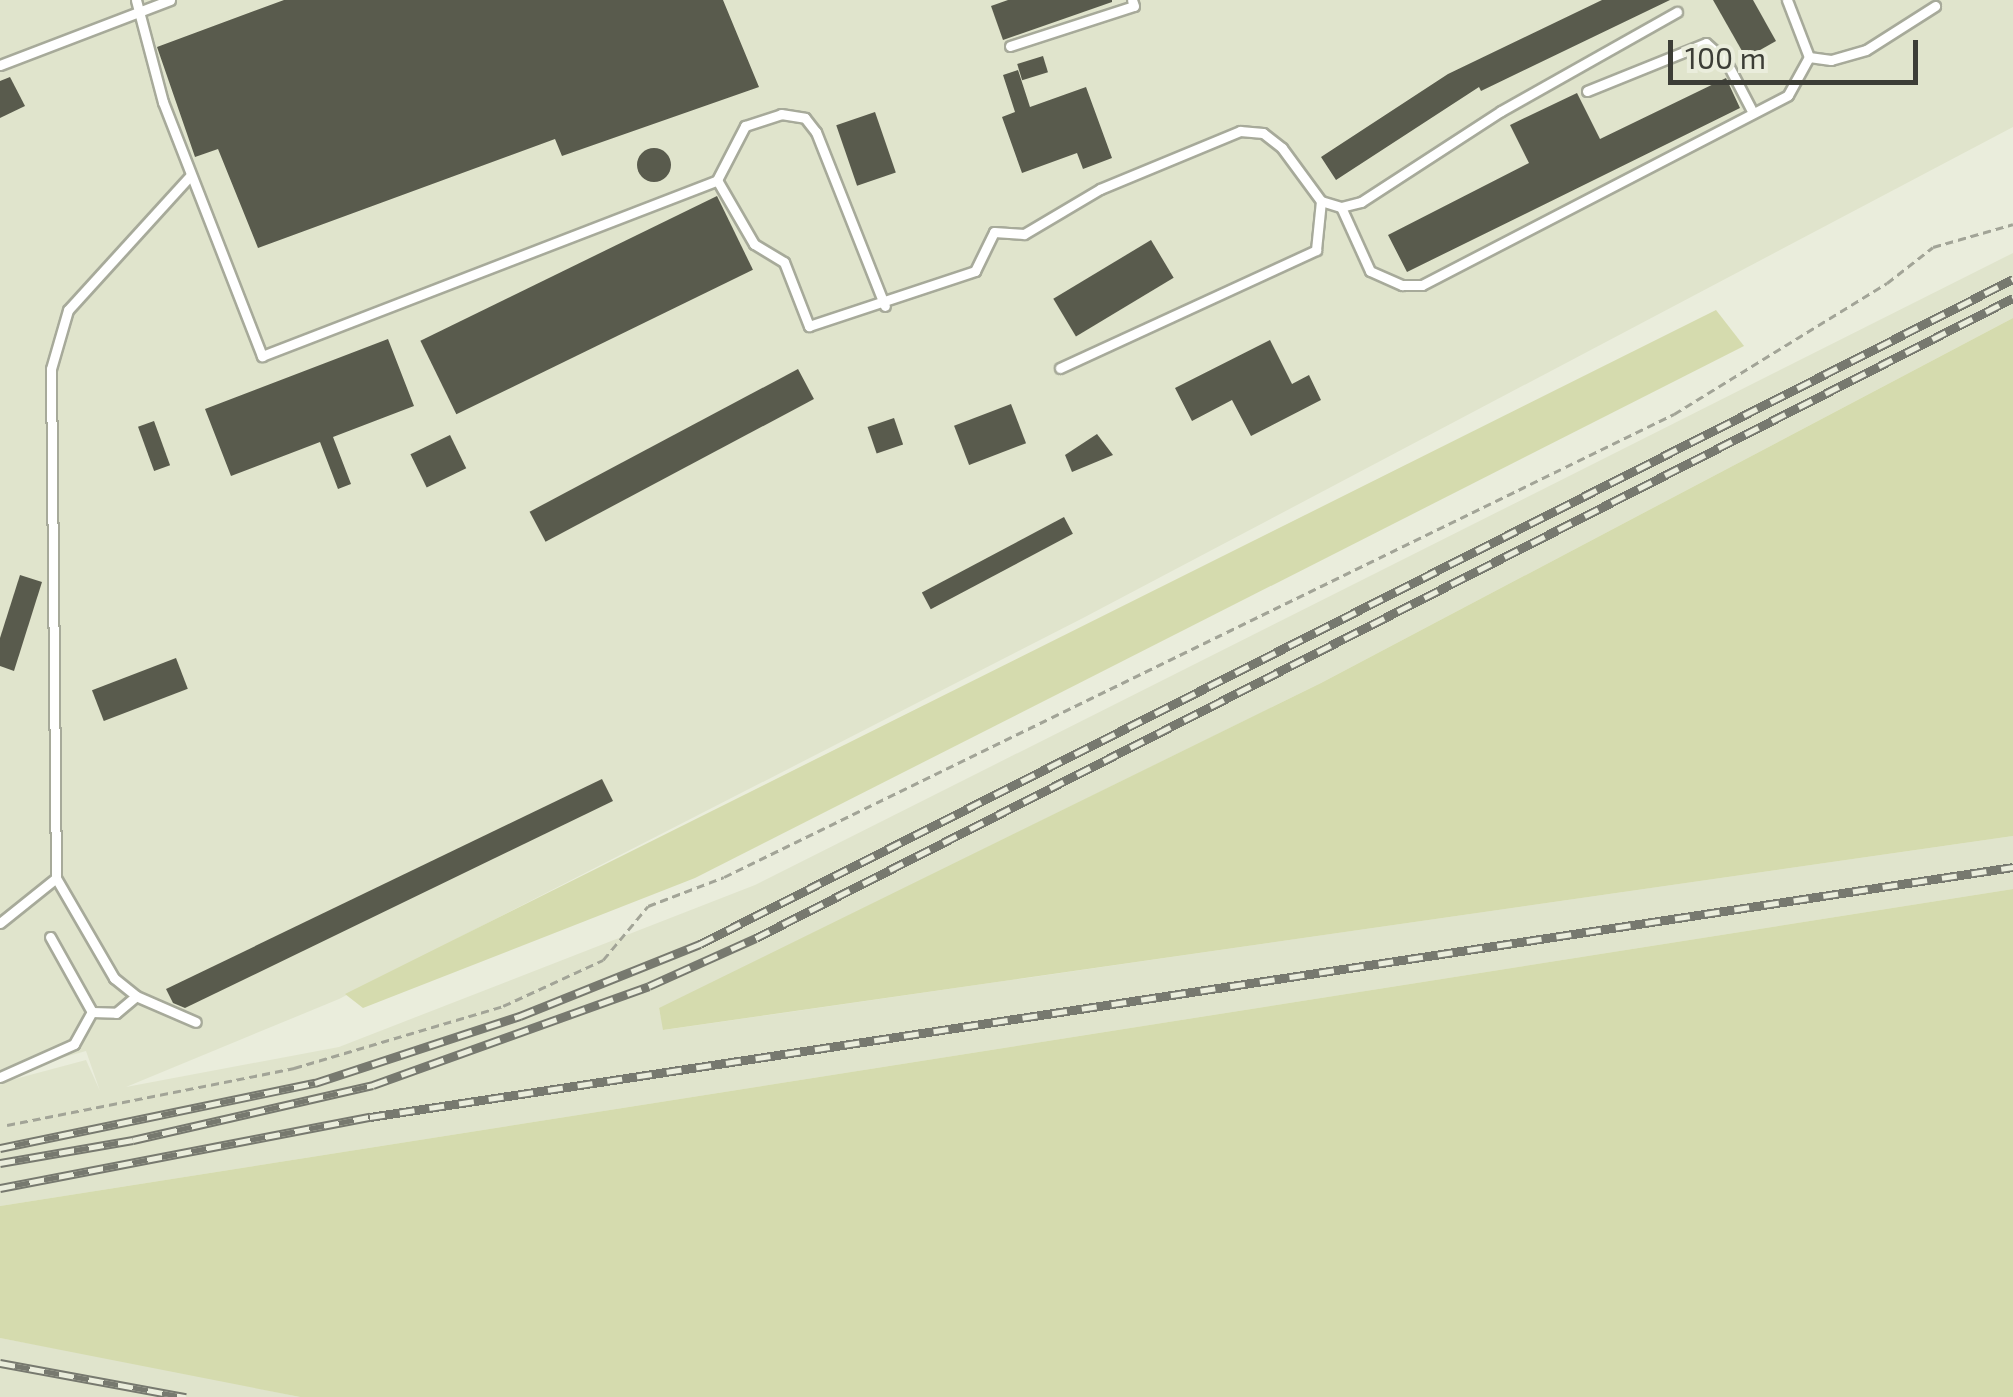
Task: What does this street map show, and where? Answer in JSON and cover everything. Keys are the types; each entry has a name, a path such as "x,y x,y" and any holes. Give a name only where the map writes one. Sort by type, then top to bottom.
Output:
{"lane":[{"path":"136,0 190,176 262,356 717,180 745,126 780,114 805,118 885,306"},
{"path":"0,65 170,0"},
{"path":"1010,46 1134,6 1132,0"},
{"path":"1341,207 1370,270 1402,285 1422,285 1750,109 1788,95 1808,57 1787,0"},
{"path":"1808,57 1831,60 1866,50 1935,6"},
{"path":"717,180 754,244 784,262 809,326 885,306 975,270 994,232 1024,234 1100,189 1240,132 1263,133 1282,148 1321,201 1341,207 1362,202 1502,111 1677,12"},
{"path":"1587,91 1706,43 1726,61 1750,109"},
{"path":"190,176 68,310 51,369 56,878 114,978 136,996 196,1022"},
{"path":"1060,368 1316,250 1321,201"},
{"path":"0,923 56,878"},
{"path":"50,937 92,1012"},
{"path":"92,1012 116,1014 136,996"},
{"path":"0,1077 74,1044 92,1012"}],"path":[{"path":"7,1124 294,1068 502,1006 603,960 648,906 724,877 1674,414 1887,283 1932,248 2013,224"}],"shaded area":[{"path":"0,0 2013,0 2013,127 1083,618 339,999 126,1087 339,1047 755,885 2013,253 2013,318 1321,683 659,1009 664,1030 2013,836 2013,889 0,1206 0,1083 86,1060 100,1091 86,1051 0,1075"},
{"path":"0,1338 146,1365 300,1397 0,1397"}],"green space":[{"path":"1716,310 1744,346 695,878 363,1008 345,994"},
{"path":"2013,318 2013,836 663,1030 659,1008 1321,683"},
{"path":"2013,889 2013,1397 300,1397 0,1338 0,1206"}],"building":[{"path":"284,0 723,0 759,87 562,156 555,139 258,248 218,149 195,157 157,47"},
{"path":"1008,0 1112,2 1003,40 991,6"},
{"path":"1602,0 1670,0 1481,91 1479,87 1336,180 1321,157 1448,74"},
{"path":"1713,0 1753,0 1776,41 1746,58"},
{"path":"1043,56 1048,72 1022,80 1017,64"},
{"path":"1018,70 1030,107 1086,87 1112,158 1083,169 1077,153 1022,173 1002,117 1015,112 1003,75"},
{"path":"10,77 25,106 0,118 0,81"},
{"path":"1726,78 1740,108 1407,272 1388,235 1529,163 1510,125 1577,93 1600,139"},
{"path":"875,112 896,173 857,186 836,125"},
{"path":"654,148 666,153 671,165 666,177 654,182 642,177 637,165 642,153"},
{"path":"717,196 753,270 456,414 420,341"},
{"path":"1151,240 1174,278 1076,336 1053,299"},
{"path":"388,339 414,406 333,437 351,484 338,489 320,442 231,476 205,409"},
{"path":"1270,340 1292,384 1309,375 1321,400 1251,436 1232,400 1192,421 1175,388"},
{"path":"798,369 814,399 546,542 530,512"},
{"path":"1011,404 1026,443 969,465 954,426"},
{"path":"894,418 903,444 877,454 868,427"},
{"path":"154,421 170,465 154,471 138,427"},
{"path":"1097,434 1113,455 1072,472 1065,455"},
{"path":"450,435 466,468 427,488 410,454"},
{"path":"1064,517 1073,534 931,609 922,593"},
{"path":"20,575 42,582 14,671 0,666 0,638"},
{"path":"176,658 188,689 104,721 92,690"},
{"path":"602,779 613,801 185,1008 173,1003 166,989"}],"railway":[{"path":"0,1148 315,1083 520,1016 700,944 2013,279"},
{"path":"0,1163 133,1140 373,1085 649,986 756,938 2013,298"},
{"path":"0,1188 370,1117 2013,867"},
{"path":"0,1363 186,1397"}]}
